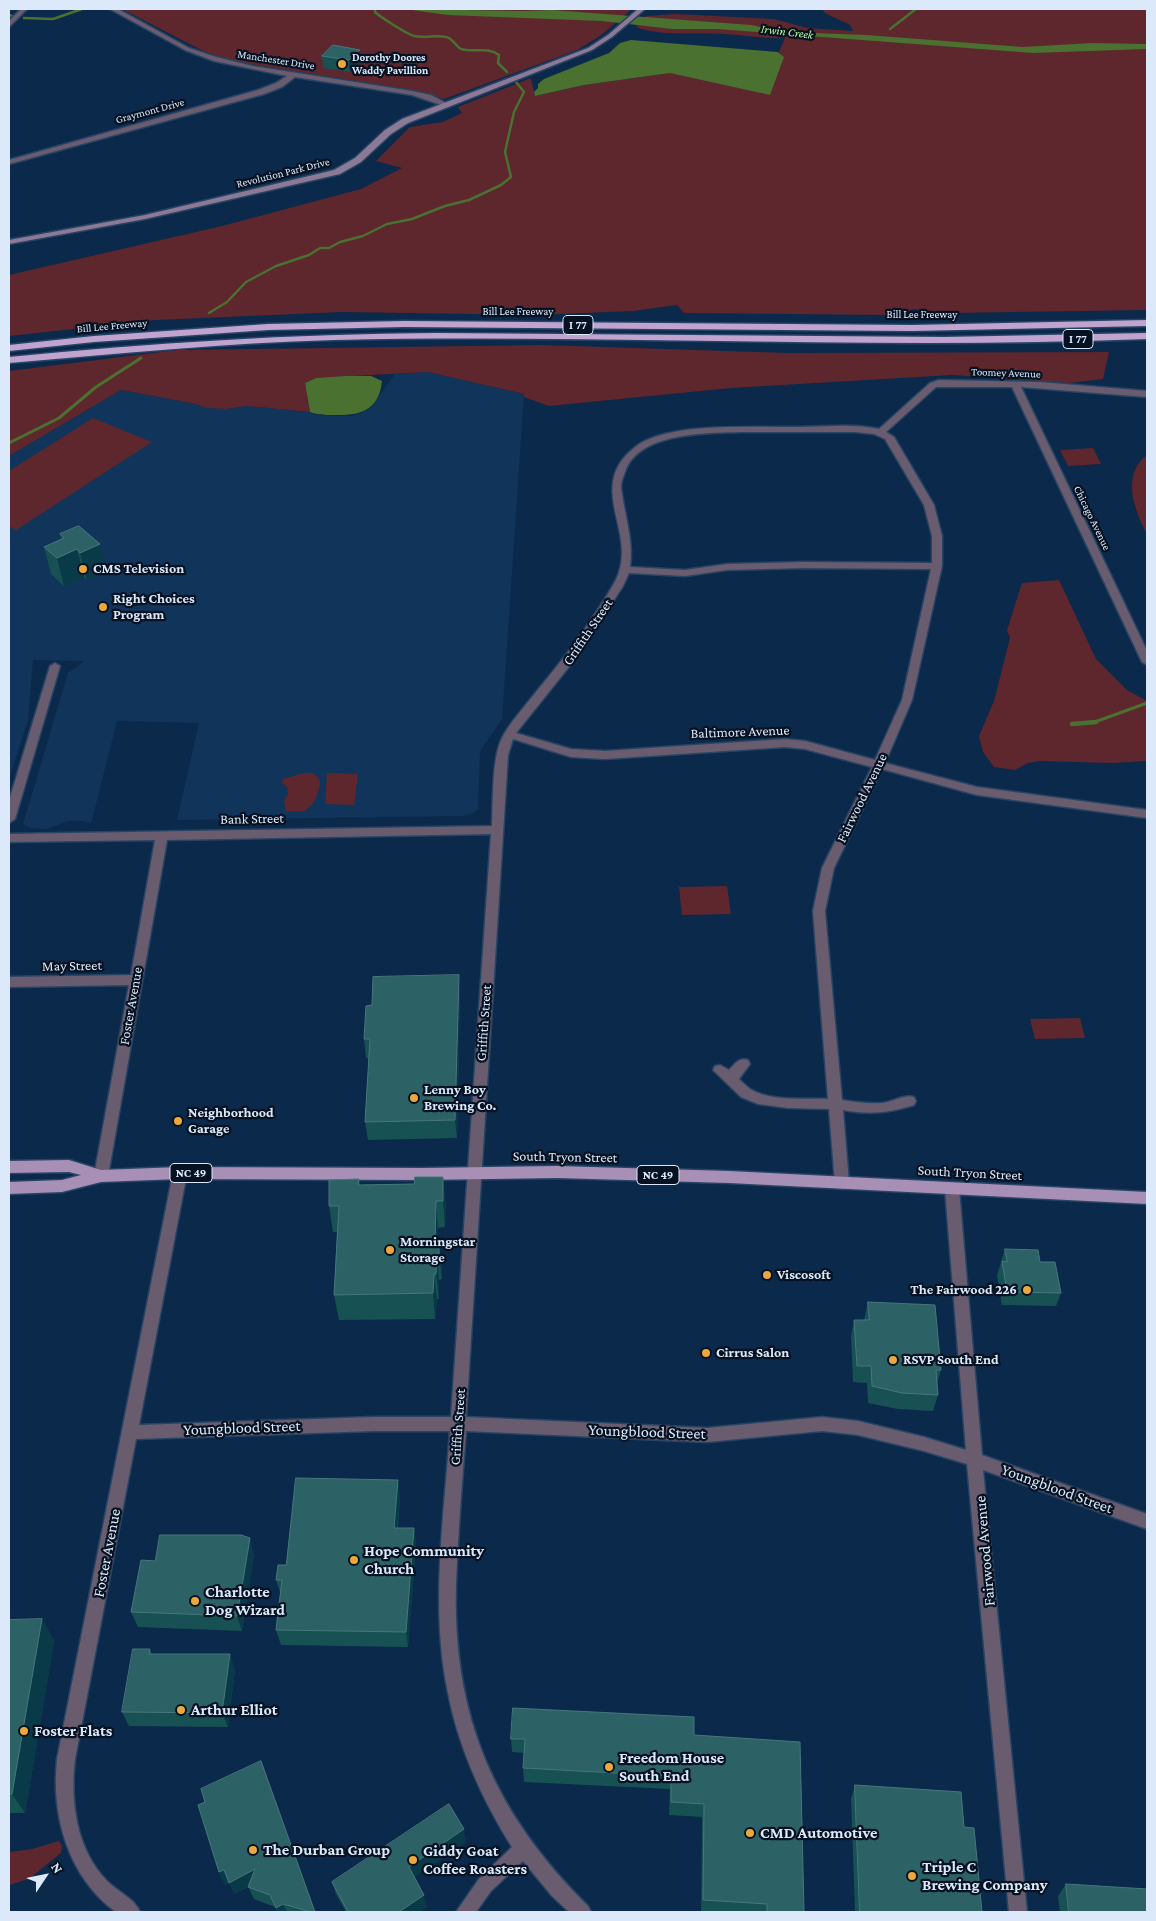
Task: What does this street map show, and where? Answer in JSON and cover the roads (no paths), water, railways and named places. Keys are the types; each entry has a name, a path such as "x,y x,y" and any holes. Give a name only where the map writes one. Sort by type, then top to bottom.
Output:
{"highway":[{"name":"Bill Lee Freeway","path":"9,348 94,339 268,327 404,324 912,328 1147,322"},
{"name":"Bill Lee Freeway","path":"9,360 159,346 337,337 946,342 1147,336"}],"main road":[{"name":"South Tryon Street","path":"9,1167 69,1166 102,1176"},
{"name":"South Tryon Street","path":"9,1188 62,1186 102,1176 180,1173 422,1174 556,1172 842,1183 1147,1198"}],"street":[{"path":"9,25 24,9"},
{"name":"Manchester Drive","path":"113,9 200,54 242,66 417,94 444,104"},
{"name":"Revolution Park Drive","path":"9,242 166,216 337,172 358,160 378,140 399,124 444,104 590,48 610,36 642,9"},
{"name":"Graymont Drive","path":"9,162 261,92 279,85 294,74"},
{"name":"Toomey Avenue","path":"882,432 933,385 939,383 1015,384 1147,394"},
{"name":"Chicago Avenue","path":"1015,384 1143,643 1147,662"},
{"name":"Griffith Street","path":"582,1912 543,1874 523,1849 491,1797 466,1733 455,1684 449,1638 448,1584 502,755 509,734 576,651 618,586 625,570 626,553 616,484 617,474 628,456 646,444 668,436 702,431 868,430 882,432"},
{"name":"Fairwood Avenue","path":"842,1183 820,911 828,868 907,700 937,566 937,536 929,505 889,437 882,432"},
{"path":"625,570 685,573 736,567 804,565 937,566"},
{"path":"9,819 55,666"},
{"name":"Baltimore Avenue","path":"509,734 550,748 573,753 605,755 791,744 815,747 977,791 1147,814"},
{"name":"Bank Street","path":"9,838 497,830"},
{"name":"Foster Avenue","path":"102,1176 135,980 162,836"},
{"name":"May Street","path":"9,982 135,980"},
{"path":"732,1080 732,1075 743,1064"},
{"path":"720,1070 746,1093 763,1100 788,1103 836,1104 864,1109 884,1108 910,1101"},
{"name":"Foster Avenue","path":"131,1912 109,1896 98,1884 80,1856 66,1809 63,1788 68,1750 180,1173"},
{"name":"Fairwood Avenue","path":"952,1189 962,1316 1018,1912"},
{"name":"Youngblood Street","path":"131,1432 374,1424 458,1424 708,1435 822,1424 876,1431 976,1460 1147,1521"},
{"path":"465,1912 486,1885 523,1849"}],"waterway":[{"path":"24,18 53,19 82,9"},
{"path":"375,9 375,12 382,18 414,36 446,37 461,49 494,52 499,55 498,63 507,72"},
{"path":"890,29 916,9"},
{"path":"209,313 227,302 246,282 276,266 309,255 320,248 329,248 340,242 363,236 387,224 412,219 445,206 469,200 501,185 511,177 505,152 514,112 524,92 516,82"},
{"path":"9,443 59,418 96,387 141,358"},
{"path":"1094,722 1147,703"},
{"path":"1072,724 1094,722"}],"place":[{"name":"Dorothy Doores Waddy Pavillion","path":"342,64"},
{"name":"CMS Television","path":"83,569"},
{"name":"Right Choices Program","path":"103,607"},
{"name":"Lenny Boy Brewing Co.","path":"414,1098"},
{"name":"Neighborhood Garage","path":"178,1121"},
{"name":"Morningstar Storage","path":"390,1250"},
{"name":"Viscosoft","path":"767,1275"},
{"name":"The Fairwood 226","path":"1027,1290"},
{"name":"Cirrus Salon","path":"706,1353"},
{"name":"RSVP South End","path":"893,1360"},
{"name":"Hope Community Church","path":"354,1560"},
{"name":"Charlotte Dog Wizard","path":"195,1601"},
{"name":"Arthur Elliot","path":"181,1710"},
{"name":"Foster Flats","path":"24,1731"},
{"name":"Freedom House South End","path":"609,1767"},
{"name":"CMD Automotive","path":"750,1833"},
{"name":"The Durban Group","path":"253,1850"},
{"name":"Giddy Goat Coffee Roasters","path":"413,1860"},
{"name":"Triple C Brewing Company","path":"912,1876"}],"water label":[{"name":"Irwin Creek","path":"787,32"}]}
